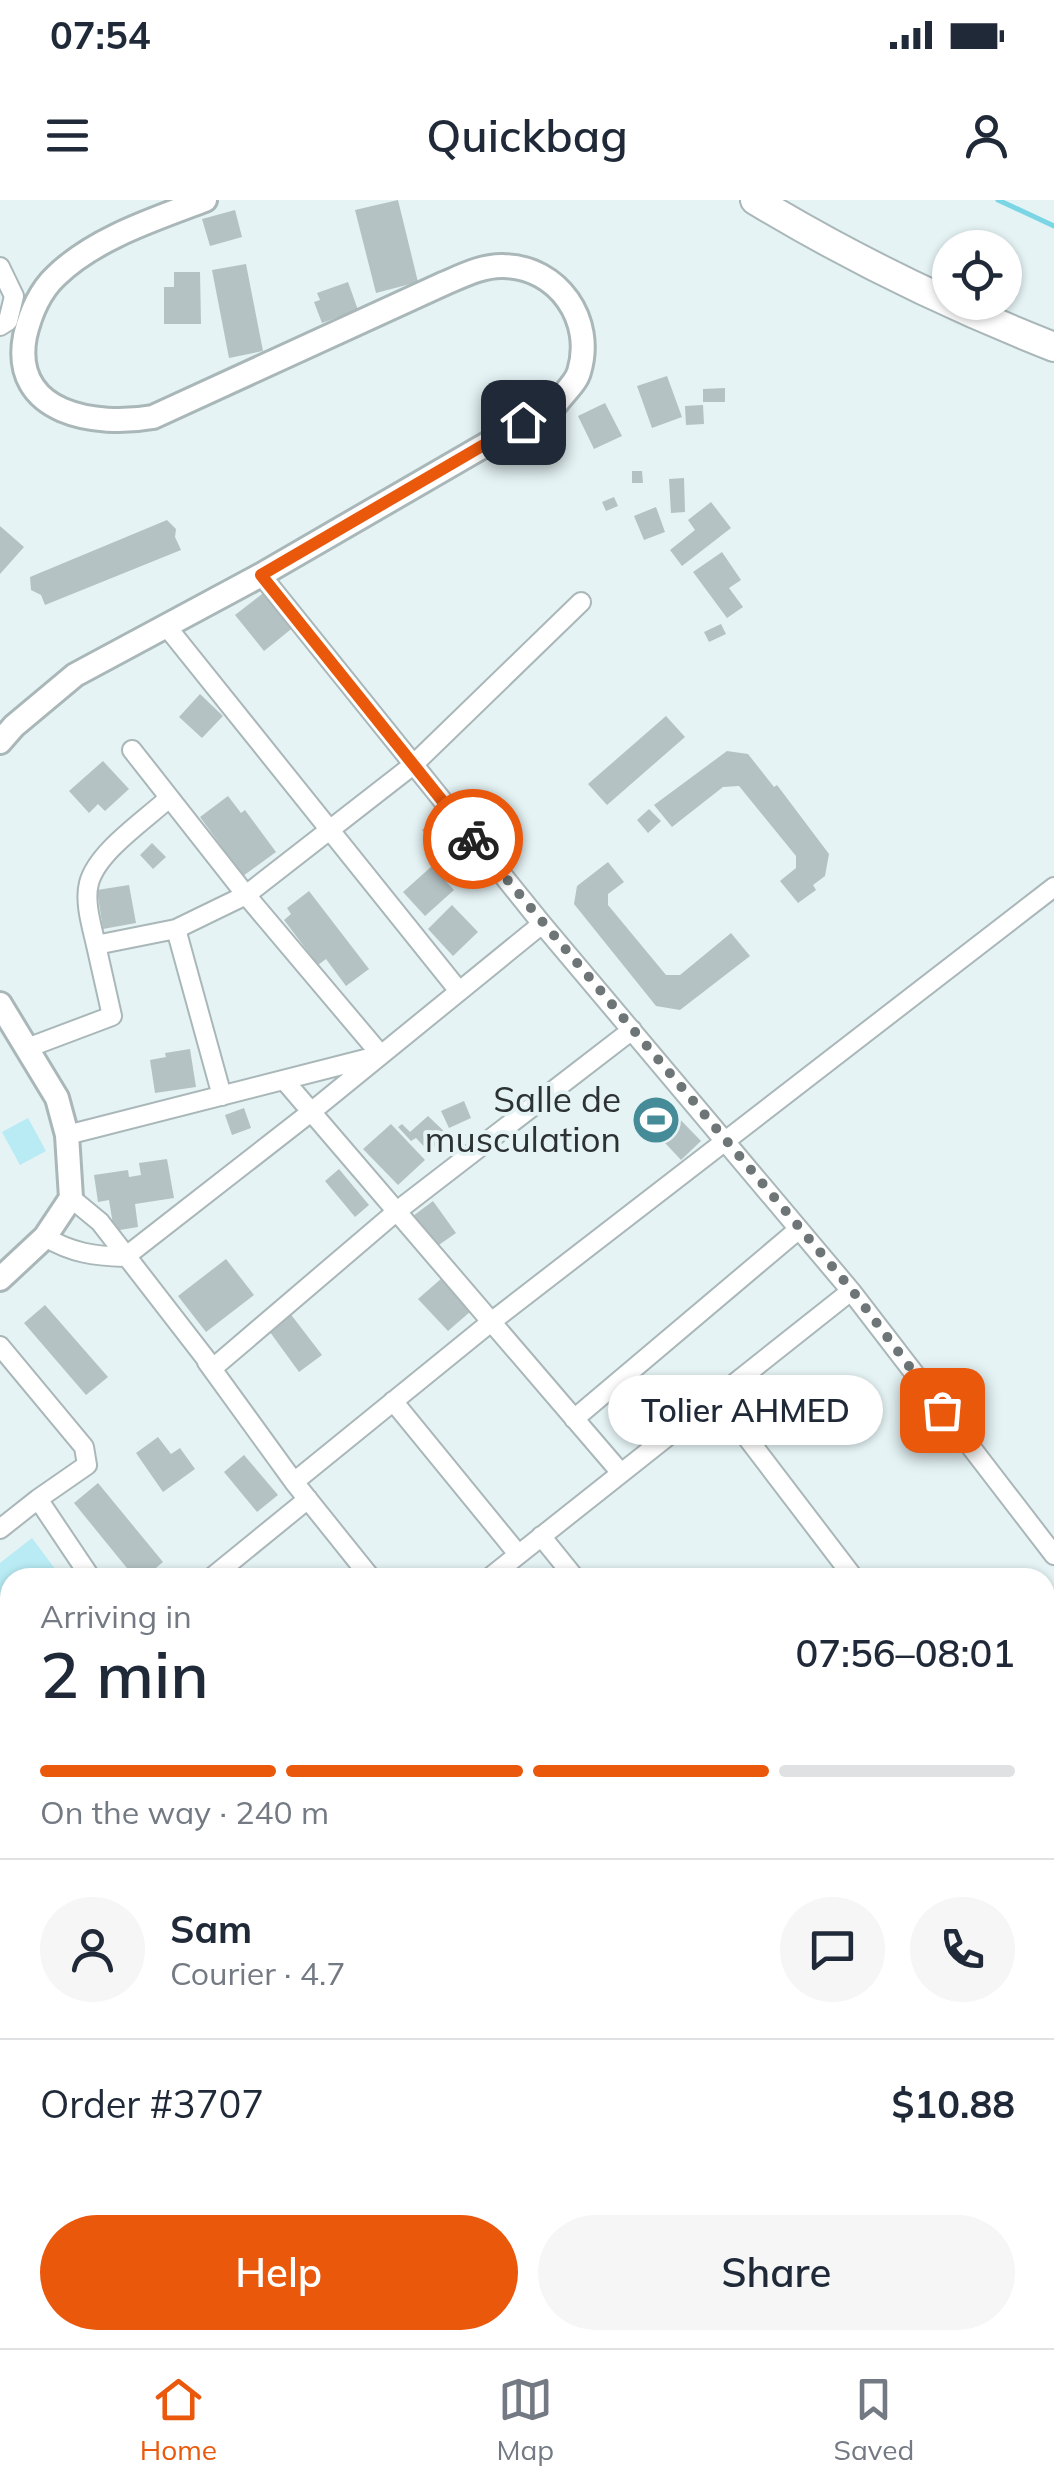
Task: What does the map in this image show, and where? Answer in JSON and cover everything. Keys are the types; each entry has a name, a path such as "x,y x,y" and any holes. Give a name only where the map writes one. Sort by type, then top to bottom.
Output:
{"main road":[{"path":"0,742 76,675 261,575 556,404 579,374 582,339 575,307 557,286 529,272 504,266 475,270 154,416 126,422 103,421 59,410 36,389 24,364 28,324 52,279 78,257 154,219 205,200"},
{"path":"755,200 889,275 971,315 1054,348"},
{"path":"0,1004 56,1098 67,1134 71,1198 46,1237 3,1268"}],"street":[{"path":"0,267 14,296 8,321 0,326"},
{"path":"261,575 542,924 852,1290 1054,1555"},
{"path":"96,945 176,929 246,895 414,765 581,602"},
{"path":"166,627 459,991"},
{"path":"132,750 246,895 381,1055"},
{"path":"27,1048 112,1016 89,911 89,882 108,850 169,798"},
{"path":"294,1482 491,1322 1054,887"},
{"path":"46,1237 88,1256 124,1257 311,1112 542,924"},
{"path":"176,929 222,1096"},
{"path":"204,1358 213,1368 396,1212 632,1030"},
{"path":"67,1134 381,1055"},
{"path":"284,1080 621,1472"},
{"path":"71,1198 100,1222 363,1568"},
{"path":"574,1419 800,1229"},
{"path":"500,1568 852,1290"},
{"path":"0,1346 84,1447 88,1465 0,1529"},
{"path":"716,1397 846,1568"},
{"path":"393,1402 518,1554"},
{"path":"38,1499 84,1568"},
{"path":"223,1568 308,1499"},
{"path":"541,1536 567,1568"}],"shaded area":[{"path":"28,1118 46,1151 20,1165 2,1132"},
{"path":"32,1538 54,1568 0,1568 0,1563"}],"building":[{"path":"398,200 418,282 376,293 355,210"},
{"path":"235,210 242,237 210,246 202,219"},
{"path":"246,264 263,351 229,358 212,270"},
{"path":"174,272 200,272 201,324 164,324 164,287 174,287"},
{"path":"348,282 358,310 322,323 314,302 320,300 317,293"},
{"path":"667,376 682,417 652,428 637,386"},
{"path":"725,388 725,402 703,402 703,389"},
{"path":"605,403 622,436 594,449 578,416"},
{"path":"703,405 704,424 686,425 685,406"},
{"path":"632,471 642,471 643,483 632,483"},
{"path":"684,478 685,512 671,513 669,479"},
{"path":"614,497 618,506 606,511 602,502"},
{"path":"711,502 731,528 682,566 670,550 695,530 688,520"},
{"path":"656,507 665,532 644,540 634,516"},
{"path":"167,520 176,529 181,550 45,605 41,595 31,590 30,577"},
{"path":"0,526 24,547 0,574"},
{"path":"722,552 741,580 729,588 743,607 727,618 693,572"},
{"path":"266,591 295,626 264,651 235,615"},
{"path":"721,624 726,634 709,642 704,632"},
{"path":"200,694 223,716 202,738 179,717"},
{"path":"666,716 685,737 607,805 588,784"},
{"path":"727,751 748,754 774,787 777,785 829,854 825,876 813,885 816,890 798,903 780,881 796,868 796,856 739,786 723,787 672,827 654,805"},
{"path":"103,761 129,789 105,811 98,804 89,813 69,791"},
{"path":"228,796 241,813 245,810 276,852 243,876 200,817"},
{"path":"649,809 661,821 648,833 637,820"},
{"path":"441,813 464,839 444,856 422,830"},
{"path":"152,843 166,857 153,869 140,855"},
{"path":"608,862 624,882 608,894 608,905 666,975 680,975 731,933 750,956 680,1010 656,1006 574,904 577,886"},
{"path":"432,866 454,890 425,916 403,892"},
{"path":"129,885 136,923 103,929 97,890"},
{"path":"309,891 369,969 346,986 326,959 318,965 284,920 291,914 287,908"},
{"path":"452,905 478,932 453,956 428,929"},
{"path":"190,1049 196,1087 155,1093 150,1060"},
{"path":"464,1101 471,1118 449,1128 441,1111"},
{"path":"244,1108 251,1128 232,1135 225,1115"},
{"path":"670,1109 701,1141 681,1160 651,1128"},
{"path":"428,1116 448,1135 429,1152 398,1127 402,1124 410,1132"},
{"path":"391,1124 425,1160 398,1185 363,1149"},
{"path":"167,1159 174,1198 135,1204 138,1227 114,1231 109,1200 98,1202 94,1175 128,1170 129,1177 141,1175 139,1163"},
{"path":"339,1169 369,1205 355,1217 325,1181"},
{"path":"433,1201 456,1233 436,1247 413,1216"},
{"path":"226,1259 254,1295 206,1332 178,1296"},
{"path":"442,1278 471,1311 448,1331 418,1299"},
{"path":"45,1305 108,1377 86,1395 24,1323"},
{"path":"289,1312 322,1355 299,1372 267,1328"},
{"path":"158,1437 171,1454 180,1448 195,1469 163,1492 136,1453"},
{"path":"244,1455 278,1495 257,1512 224,1472"},
{"path":"98,1483 163,1562 156,1568 127,1568 74,1503"}],"waterway":[{"path":"998,200 1054,226"}],"way so far":[{"path":"473,839 852,1290 942,1410"}],"place":[{"name":"Salle de musculation","path":"656,1120"},
{"name":"Tolier AHMED","path":"942,1410"}],"route":[{"path":"473,839 261,575 523,422"}]}
